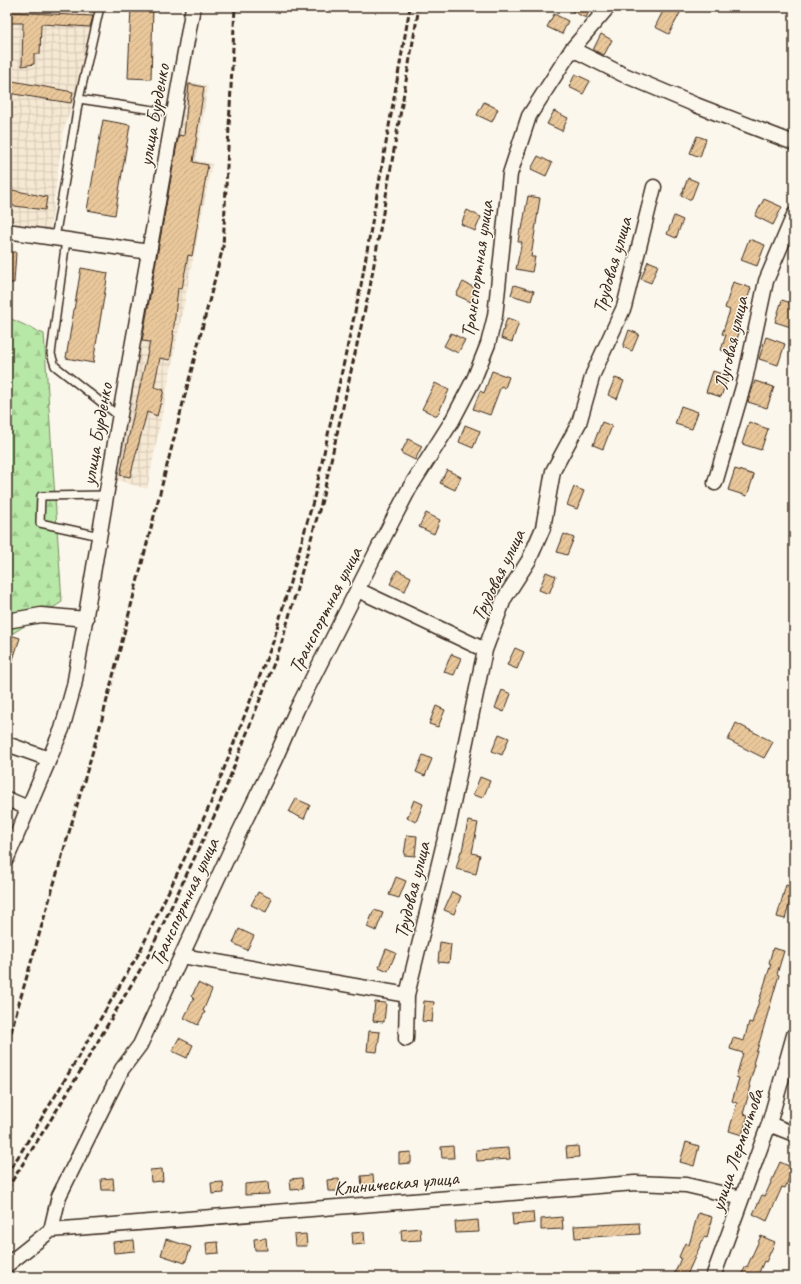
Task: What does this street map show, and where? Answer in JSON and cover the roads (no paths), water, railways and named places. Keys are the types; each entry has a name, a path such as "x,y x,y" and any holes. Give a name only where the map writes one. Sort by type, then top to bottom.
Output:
{"street":[{"name":"улица Бурденко","path":"7,858 62,729 74,686 193,7"},
{"name":"Транспортная улица","path":"51,1230 59,1196 122,1069 140,1045 275,759 297,709 385,535 410,489 452,421 474,379 488,344 495,316 510,174 529,116 572,49 608,7"},
{"path":"572,49 630,78 794,143"},
{"name":"Трудовая улица","path":"406,1039 407,995 450,818 485,650 504,599 529,560 543,528 553,471 579,423 593,374 624,307 654,187"},
{"name":"Луговая улица","path":"715,483 744,380 766,281 794,215"},
{"path":"7,232 149,252"},
{"path":"358,590 485,650"},
{"path":"7,621 41,615 86,619"},
{"path":"7,744 49,759"},
{"path":"7,799 28,808"},
{"path":"182,956 407,995"},
{"name":"улица Лермонтова","path":"713,1277 768,1124 794,1035"},
{"path":"768,1124 794,1134"},
{"name":"Клиническая улица","path":"51,1230 635,1183 686,1185 742,1198"},
{"path":"7,1265 51,1230"}],"lane":[{"path":"100,7 79,99 60,239 51,354 55,366 120,417"},
{"path":"79,99 174,113"},
{"path":"100,536 40,523 41,496 107,495"}],"railway":[{"path":"7,1050 15,1017 101,723 223,247 235,7"},
{"path":"7,1175 139,953 210,805 273,642 314,498 361,285 410,7"},
{"path":"7,1189 65,1097 147,958 218,808 281,645 322,500 370,287 419,7"}]}
